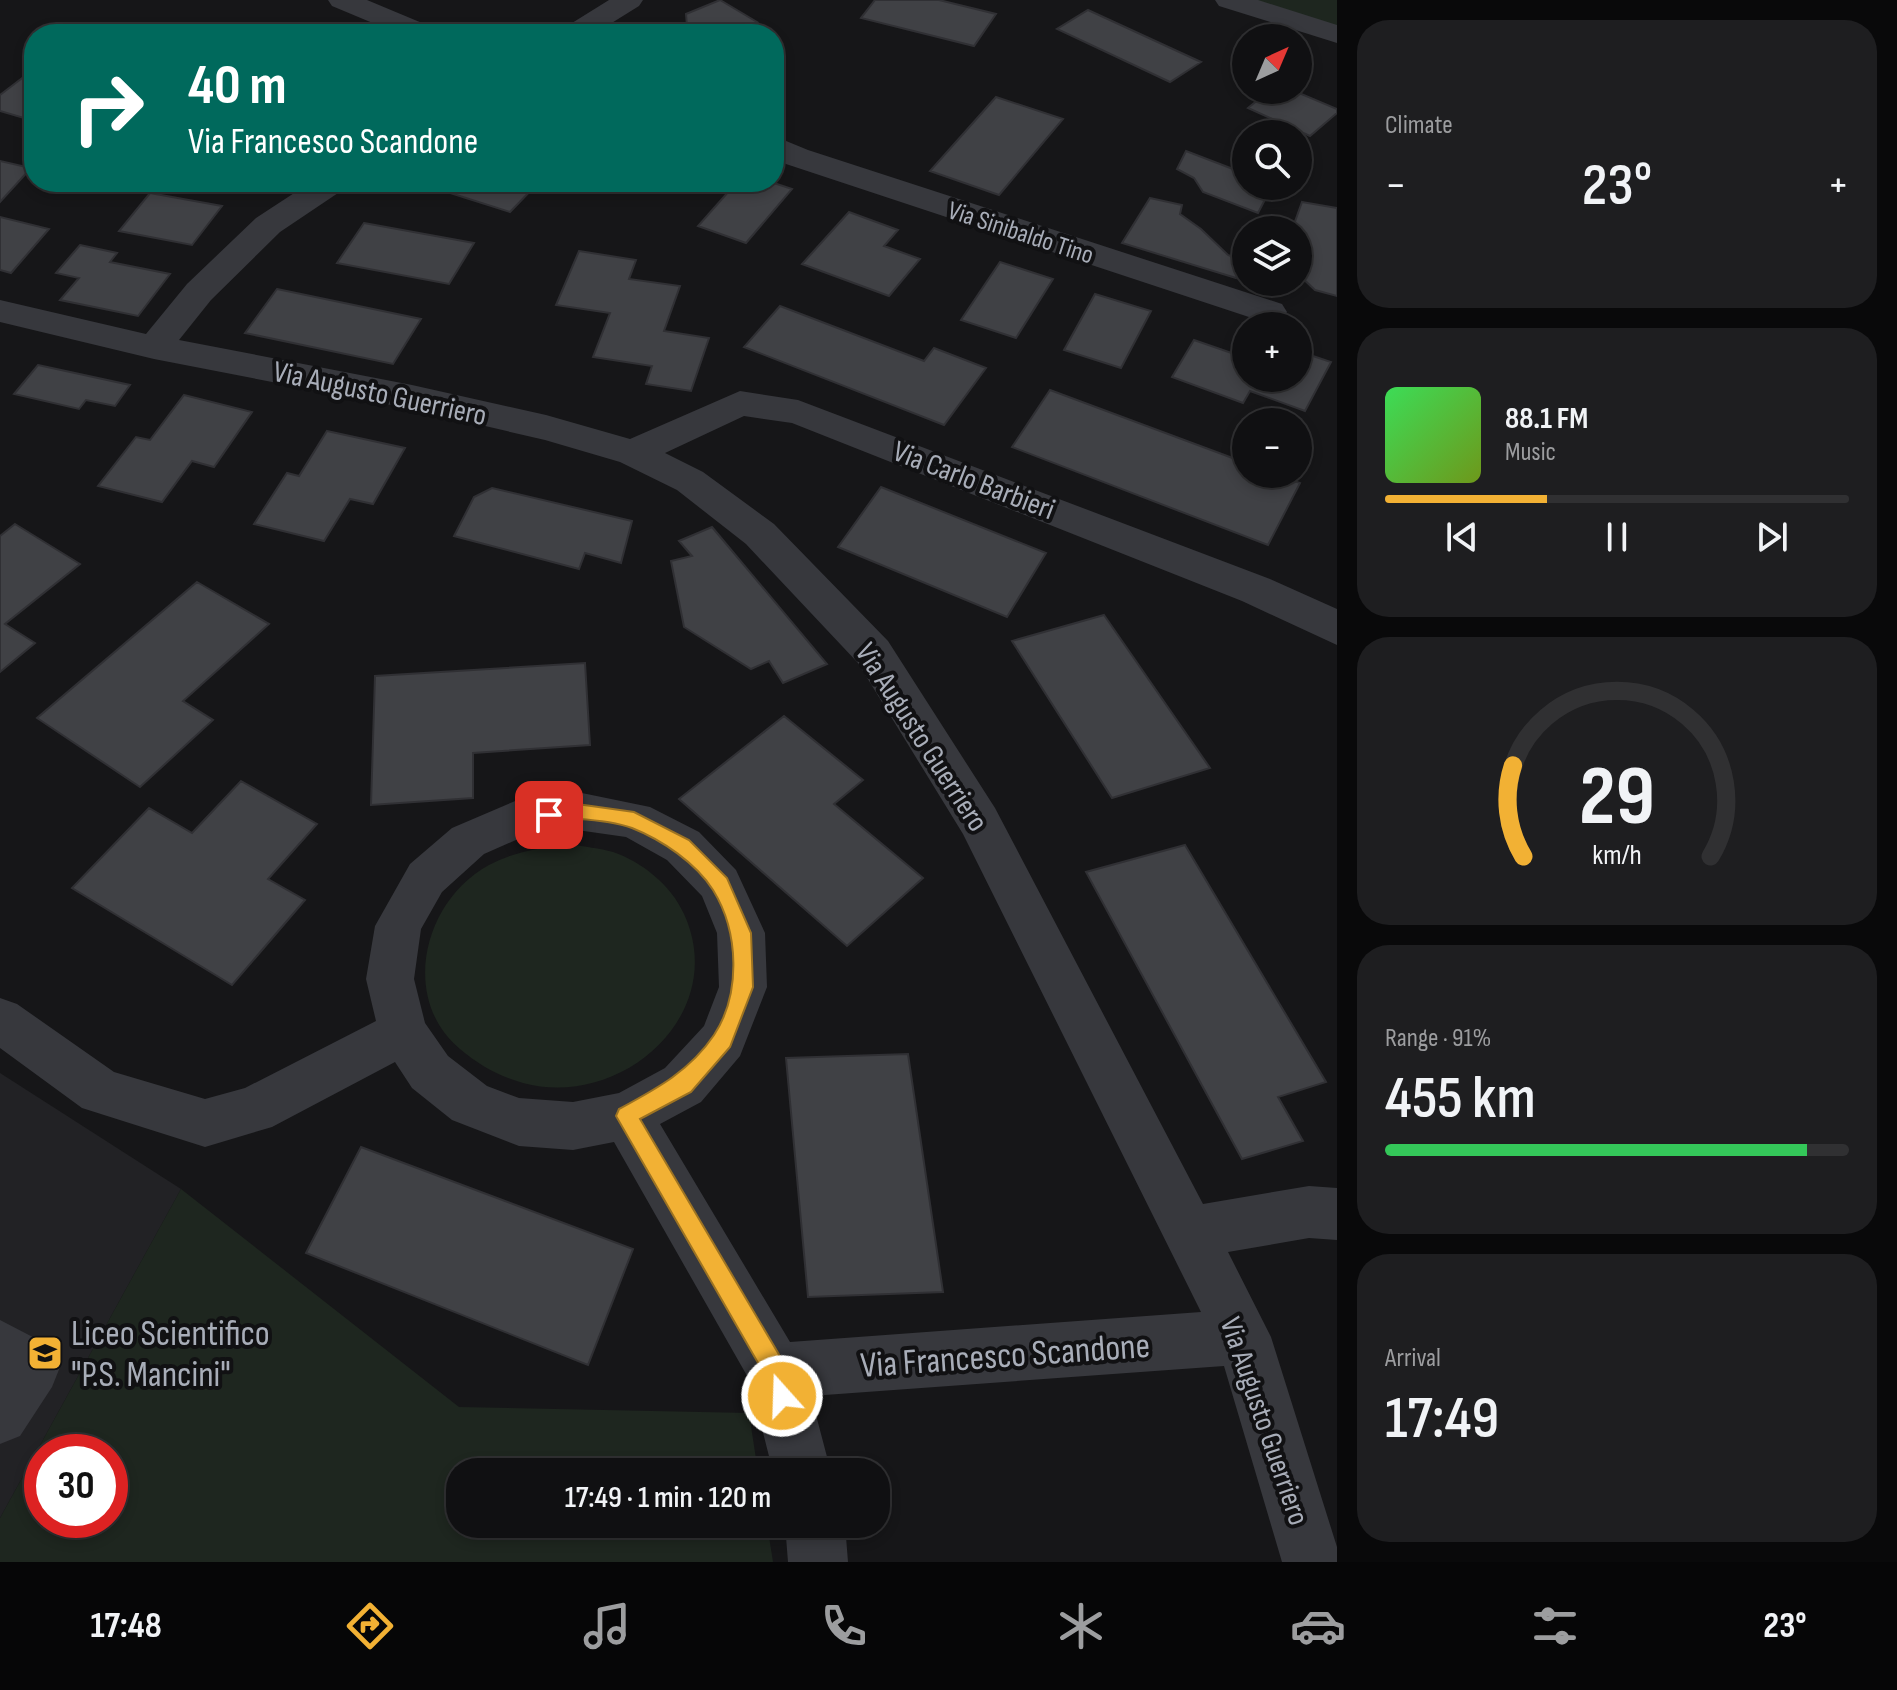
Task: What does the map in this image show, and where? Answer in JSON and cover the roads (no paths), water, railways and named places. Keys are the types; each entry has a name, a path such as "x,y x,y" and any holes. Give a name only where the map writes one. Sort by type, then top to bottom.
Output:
{"street":[{"path":"342,0 400,24"},
{"path":"590,24 629,0"},
{"path":"1229,0 1337,34"},
{"name":"Via Sinibaldo Tino","path":"784,150 959,212 1270,312"},
{"path":"154,347 199,292 268,225 318,192"},
{"name":"Via Augusto Guerriero","path":"0,311 154,347 412,397 546,428 633,453 690,481 760,534 873,652 979,821 1243,1337 1312,1562"},
{"name":"Via Carlo Barbieri","path":"633,453 740,403 798,412 1325,622"},
{"path":"577,811 634,820 683,846 720,884 741,933 743,987 723,1040 683,1085 627,1116 573,1126 519,1122 470,1103 430,1072 403,1032 390,979 398,926 426,878 468,841 520,818 577,811"},
{"path":"0,1020 100,1091 205,1123 254,1110 403,1032"},
{"path":"627,1116 776,1371 798,1458"},
{"path":"1190,1233 1309,1212 1337,1214"},
{"name":"Via Francesco Scandone","path":"776,1371 1243,1337"},
{"path":"0,1348 32,1367 0,1416"},
{"path":"816,1538 818,1562"}],"place":[{"name":"Liceo Scientifico \"P.S. Mancini\"","path":"45,1353"}]}
